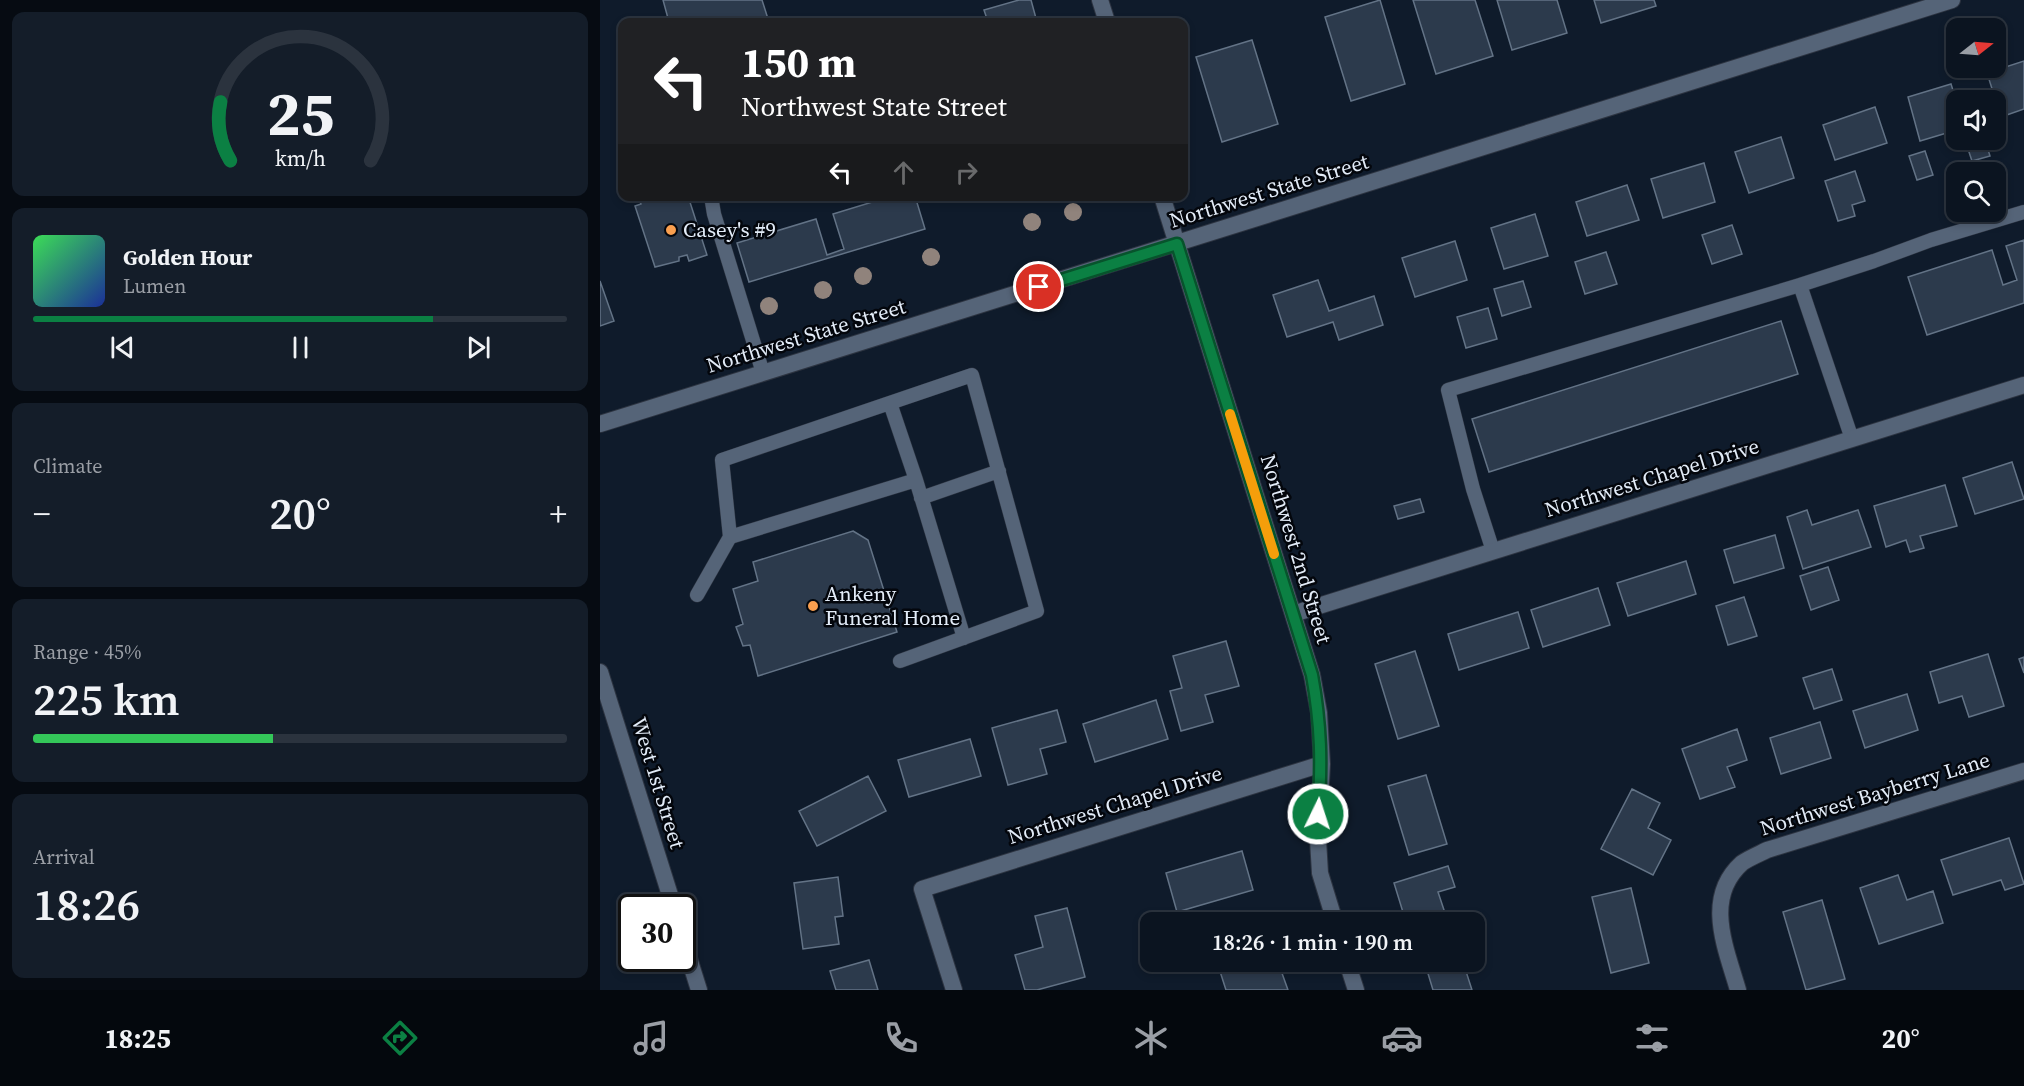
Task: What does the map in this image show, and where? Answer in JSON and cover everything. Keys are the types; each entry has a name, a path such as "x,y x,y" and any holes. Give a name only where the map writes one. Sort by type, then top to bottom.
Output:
{"street":[{"path":"1100,0 1106,18"},
{"name":"Northwest State Street","path":"600,424 1952,0"},
{"name":"Northwest 2nd Street","path":"1164,201 1312,675 1319,713 1322,764 1318,840 1320,873 1332,912"},
{"name":"Northwest Chapel Drive","path":"1293,614 2024,385"},
{"name":"West 1st Street","path":"600,672 670,894"},
{"name":"Northwest Chapel Drive","path":"954,990 922,889 1322,764"},
{"name":"Northwest Bayberry Lane","path":"1738,990 1721,930 1719,910 1726,884 1743,862 1767,850 2024,771"},
{"path":"693,972 699,990"},
{"path":"1350,972 1356,990"}],"lane":[{"path":"712,201 763,373"},
{"path":"1493,551 1473,489 1448,390 1800,285 1931,240 2024,212"},
{"path":"1800,285 1852,439"},
{"path":"697,595 730,537 722,460 972,375 1037,611 900,661"},
{"path":"890,403 964,638"},
{"path":"921,498 999,471"},
{"path":"730,537 916,480"}],"building":[{"path":"663,0 762,0 768,18 668,18"},
{"path":"1019,0 1031,0 1036,18 987,18 984,10"},
{"path":"1380,0 1405,84 1351,101 1325,17"},
{"path":"1413,0 1475,0 1493,56 1436,74"},
{"path":"1497,0 1557,0 1567,33 1512,50"},
{"path":"1594,0 1654,0 1656,6 1601,23"},
{"path":"1252,40 1278,124 1222,142 1196,57"},
{"path":"2024,61 2024,109 2006,115 2006,90 1992,90 1989,78 2006,78 2006,67"},
{"path":"1951,84 1953,90 1946,90 1946,133 1920,141 1908,97"},
{"path":"1875,107 1887,143 1835,160 1823,125"},
{"path":"1781,137 1794,178 1749,193 1735,152"},
{"path":"1968,150 1988,150 1990,156 1972,161"},
{"path":"1925,151 1933,175 1917,180 1909,156"},
{"path":"1704,163 1715,202 1663,218 1651,179"},
{"path":"1855,171 1865,201 1852,205 1855,216 1838,221 1825,181"},
{"path":"1627,185 1639,220 1587,236 1576,202"},
{"name":"Casey's #9","path":"640,201 690,201 707,255 689,261 687,255 679,257 679,261 655,267 635,206 641,204"},
{"path":"876,201 917,201 925,229 749,282 737,243 816,219 827,255 844,249 833,214"},
{"path":"1535,214 1548,256 1504,269 1491,228"},
{"path":"1732,225 1742,254 1712,264 1702,235"},
{"path":"2024,240 2024,303 1927,335 1908,277 1992,250 2003,285 2017,280 2006,246"},
{"path":"1455,241 1467,280 1415,297 1402,258"},
{"path":"1606,252 1617,284 1585,294 1575,262"},
{"path":"1318,280 1329,311 1374,296 1383,325 1339,340 1333,322 1287,337 1273,295"},
{"path":"600,281 614,321 600,326"},
{"path":"1523,281 1531,307 1502,316 1494,289"},
{"path":"1488,308 1497,339 1466,348 1457,317"},
{"path":"1781,321 1798,374 1489,472 1472,419"},
{"path":"2012,462 2024,499 1975,514 1963,478"},
{"path":"1945,485 1957,526 1920,536 1924,548 1910,552 1906,540 1886,547 1874,506"},
{"path":"1420,499 1424,512 1398,519 1394,506"},
{"path":"1807,510 1812,525 1858,510 1871,547 1803,569 1787,517"},
{"name":"Ankeny Funeral Home","path":"853,531 868,540 897,632 758,676 750,645 743,646 736,627 743,624 733,589 758,581 753,562"},
{"path":"1775,535 1784,568 1734,583 1724,550"},
{"path":"1686,561 1696,594 1628,616 1617,583"},
{"path":"1828,567 1839,600 1811,610 1800,576"},
{"path":"1598,588 1610,625 1543,647 1531,610"},
{"path":"1744,597 1757,636 1728,645 1716,606"},
{"path":"1518,612 1529,648 1459,670 1448,634"},
{"path":"1226,641 1239,686 1205,695 1213,722 1181,731 1170,691 1182,688 1173,656"},
{"path":"1415,651 1439,726 1398,739 1375,664"},
{"path":"1988,654 2004,706 1969,717 1962,696 1939,703 1930,672"},
{"path":"2024,657 2024,673 2019,659"},
{"path":"1832,669 1842,700 1814,709 1803,678"},
{"path":"1907,694 1918,730 1865,748 1853,711"},
{"path":"1156,700 1168,739 1095,762 1083,724"},
{"path":"1057,710 1066,742 1040,749 1047,774 1008,785 992,728"},
{"path":"1820,722 1831,758 1781,774 1770,738"},
{"path":"1737,729 1747,760 1727,767 1735,787 1700,799 1682,749"},
{"path":"970,739 981,776 909,797 898,760"},
{"path":"1426,775 1447,844 1409,855 1388,786"},
{"path":"868,776 886,811 817,846 799,811"},
{"path":"1632,789 1660,803 1648,828 1671,840 1653,875 1601,849"},
{"path":"2009,838 2024,884 2005,890 2001,880 1953,895 1941,860"},
{"path":"1242,851 1253,890 1177,912 1166,873"},
{"path":"1448,866 1455,887 1438,892 1445,912 1403,912 1394,883"},
{"path":"1898,875 1907,900 1933,891 1943,923 1879,944 1860,888"},
{"path":"838,877 843,916 835,917 839,944 803,949 794,883"},
{"path":"1631,888 1649,963 1611,973 1592,897"},
{"path":"1822,900 1845,979 1806,990 1783,912"},
{"path":"1067,908 1085,977 1037,990 1025,990 1015,955 1043,947 1035,916"},
{"path":"869,960 878,990 836,990 830,971"},
{"path":"1220,972 1282,972 1288,990 1226,990"},
{"path":"1428,972 1466,972 1472,990 1433,990"}],"slow traffic":[{"path":"1230,414 1274,554"}],"place":[{"name":"Casey's #9","path":"671,230"},
{"name":"Ankeny Funeral Home","path":"813,606"}],"route":[{"path":"1039,287 1177,244 1312,675 1319,713 1322,764 1318,814"}]}
